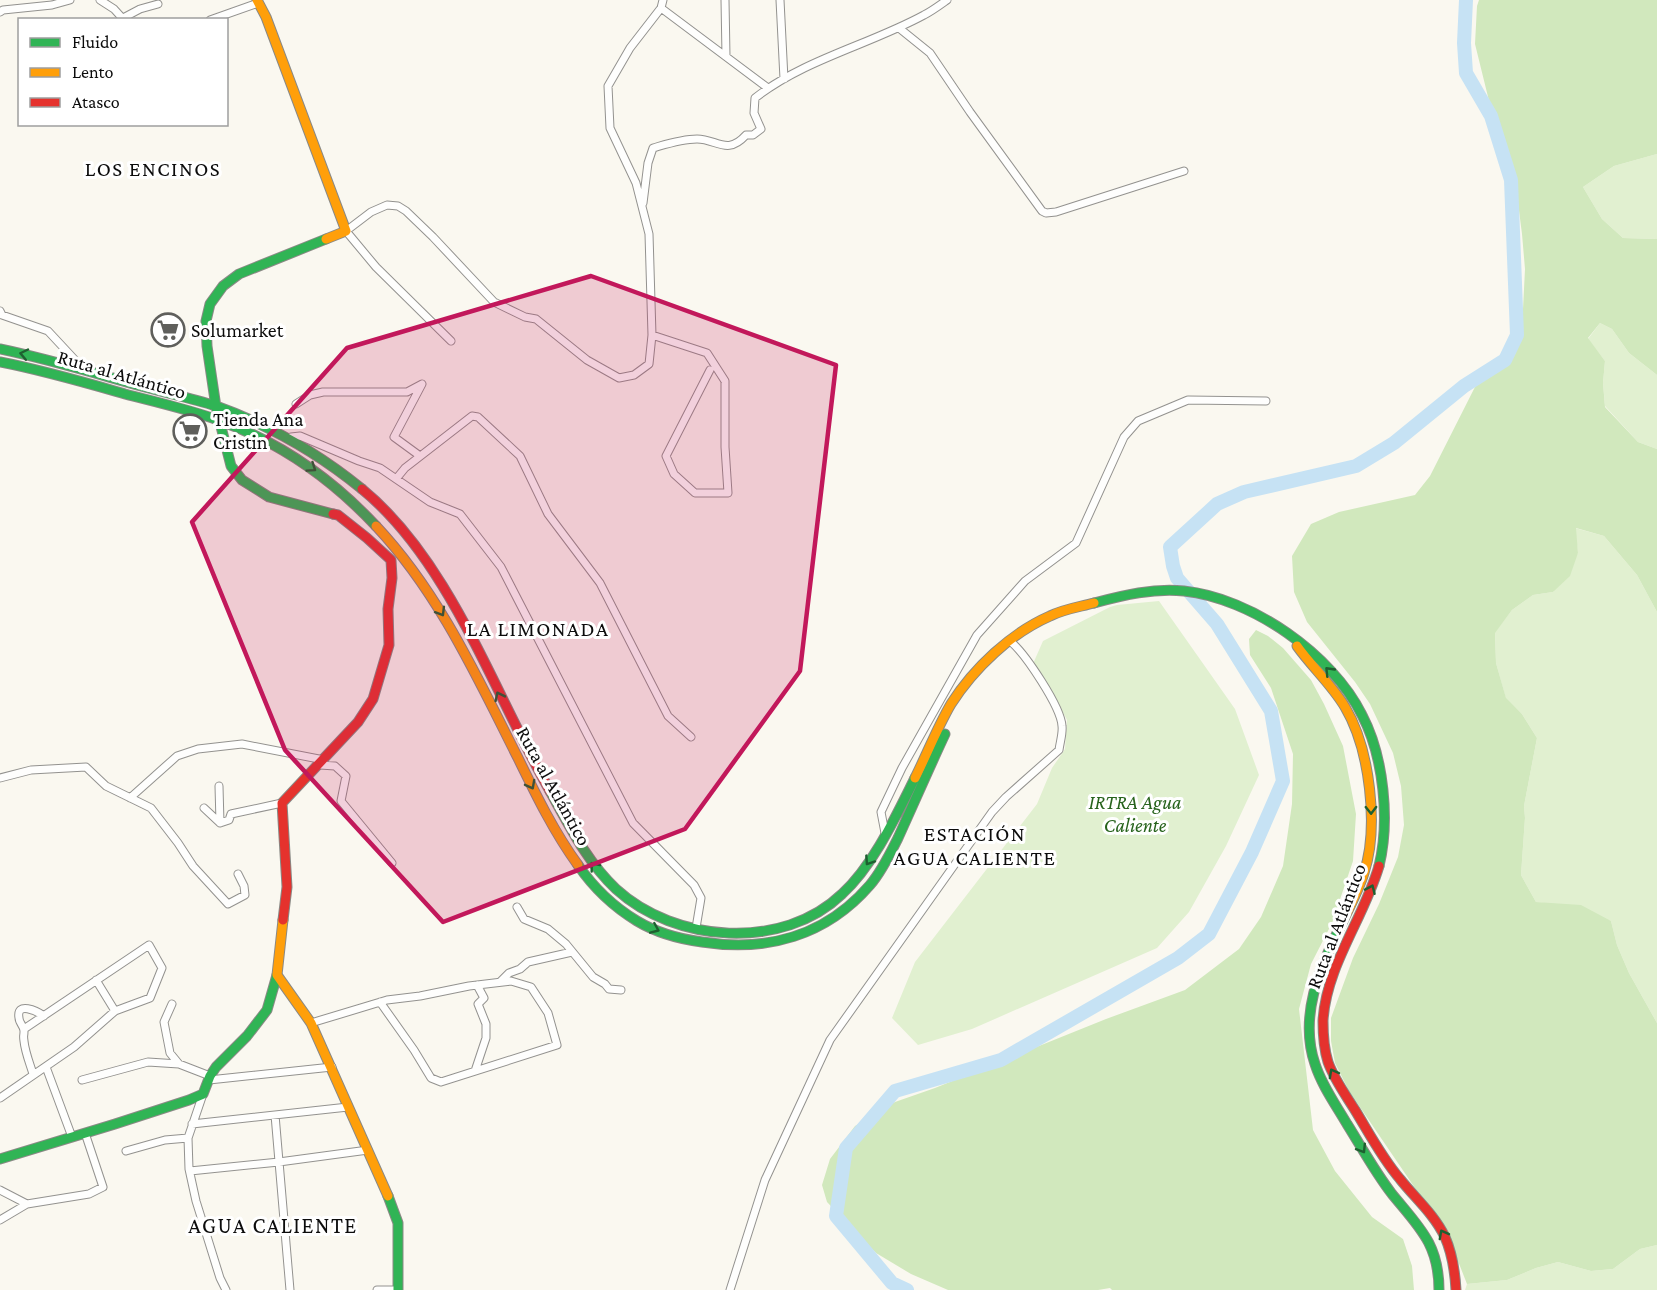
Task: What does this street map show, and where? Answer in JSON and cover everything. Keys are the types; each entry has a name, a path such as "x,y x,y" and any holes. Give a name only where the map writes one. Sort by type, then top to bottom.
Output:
{"main road":[{"path":"0,1159 203,1094 216,1067 247,1036 267,1010 277,975 287,887 282,803 358,722 373,699 389,645 388,609 392,578 391,560 368,538 338,515 269,497 242,480 231,466 216,407 207,346 206,321 210,304 223,286 239,274 346,231 266,17 257,1"},
{"name":"Ruta al Atlántico","path":"0,349 216,407 287,437 324,459 359,485 410,538 453,606 535,765 592,864 611,885 644,910 680,925 708,931 747,933 783,928 826,909 852,885 870,860 917,774 950,707 969,678 1037,623 1055,613 1145,591 1176,590 1205,593 1227,600 1274,624 1332,673 1360,708 1371,736 1381,788 1384,848 1377,875 1337,967 1326,999 1323,1022 1328,1066 1395,1173 1435,1219 1449,1245 1455,1267 1456,1290"},
{"name":"Ruta al Atlántico","path":"0,362 36,369 220,420 267,441 333,483 354,502 417,574 443,614 563,845 592,885 620,910 639,922 685,940 750,946 785,940 814,930 854,902 874,881 887,858 915,803 954,714 973,685 1013,643"},
{"name":"Ruta al Atlántico","path":"1292,638 1307,661 1338,697 1350,717 1363,752 1371,790 1369,849 1364,872 1321,969 1310,1007 1312,1051 1317,1072 1363,1150 1432,1247 1438,1268 1439,1290"},
{"path":"277,975 311,1023 381,1178 398,1223 398,1290"}],"street":[{"path":"0,12 52,5 70,0"},
{"path":"100,0 123,18"},
{"path":"725,0 726,56"},
{"path":"780,0 784,79"},
{"path":"642,209 648,163 653,148 677,141 699,139 724,146 740,142 746,135 753,135 761,129 754,113 755,98 768,88 822,60 926,15 947,0"},
{"path":"215,18 257,1"},
{"path":"126,18 140,9 158,4"},
{"path":"451,341 376,267 346,231 371,212 387,205 398,206 433,237 494,302 525,317 536,319 587,360 619,378 634,375 649,364 652,335 649,234 636,183 610,128 608,86 630,48 662,4 768,88"},
{"path":"899,28 930,53 976,122 1042,212 1056,212 1184,171"},
{"path":"0,311 2,315 48,331 75,360 80,369"},
{"path":"652,335 707,353 725,381 728,493 695,493 674,474 666,456 710,370"},
{"path":"296,404 323,392 407,392 422,384 394,437 420,456"},
{"path":"885,833 881,812 902,768 977,635 1025,581 1076,543 1124,437 1138,421 1188,399 1266,401"},
{"path":"396,479 405,468 472,416 478,417 520,456 548,514 600,583 668,716 691,736"},
{"path":"287,437 300,436 380,468 430,501 460,514 501,567 633,824 694,885 701,898 696,928"},
{"path":"730,1290 765,1180 830,1040 992,812 1059,750 1063,727 1058,709 1013,643"},
{"path":"130,798 177,756 198,749 242,744 322,762 335,766 346,776 341,801 392,863"},
{"path":"0,778 31,770 86,767 106,786 151,808 193,866 228,904 245,895 244,886 238,874"},
{"path":"219,786 220,823"},
{"path":"220,823 229,820 231,814 282,803"},
{"path":"204,808 220,823"},
{"path":"517,907 524,919 548,929 566,944 593,977 609,989 621,990"},
{"path":"0,1098 74,1047 115,1011 150,998 162,968 149,945 24,1029"},
{"path":"500,982 509,973 520,969 528,962 572,952"},
{"path":"96,980 115,1011"},
{"path":"311,1023 380,1002 512,981 531,987 548,1013 557,1045 441,1082 431,1078 380,1002"},
{"path":"475,1071 486,1038 486,1024 477,1004 484,998 477,985"},
{"path":"172,1004 164,1022 170,1053 179,1064"},
{"path":"33,1074 23,1040 24,1029 18,1015 23,1008 30,1008 44,1016"},
{"path":"82,1080 148,1062 179,1064 209,1078 332,1067"},
{"path":"46,1067 72,1137"},
{"path":"203,1094 188,1138 190,1171 196,1201 220,1278 226,1290"},
{"path":"192,1124 348,1107"},
{"path":"275,1115 290,1290"},
{"path":"0,1220 27,1204 89,1194 103,1187 85,1133"},
{"path":"126,1150 165,1140 188,1138"},
{"path":"190,1171 368,1150"},
{"path":"0,1190 27,1204"},
{"path":"377,1290 398,1290"}],"highlighted area":[{"path":"591,276 836,365 800,671 685,829 443,922 285,750 192,522 347,348"}],"green space":[{"path":"1479,0 1657,0 1657,154 1614,166 1583,187 1602,219 1623,238 1657,239 1657,375 1629,353 1612,329 1600,323 1588,338 1605,361 1603,383 1605,407 1638,442 1657,449 1657,612 1637,575 1604,536 1576,528 1578,553 1570,576 1553,592 1533,595 1512,610 1495,633 1496,663 1506,698 1522,714 1537,738 1524,806 1521,875 1536,902 1581,905 1611,921 1617,945 1629,973 1657,1023 1657,1245 1640,1249 1613,1269 1591,1271 1558,1262 1507,1280 1467,1284 1449,1238 1349,1091 1335,1063 1331,1041 1331,1018 1353,958 1398,857 1404,825 1401,786 1393,753 1370,704 1307,622 1294,592 1292,556 1311,524 1339,512 1415,495 1430,476 1477,383 1496,365 1516,337 1523,309 1525,269 1522,234 1514,172 1504,139 1491,109 1475,44"},
{"path":"1657,154 1657,239 1623,238 1602,219 1583,187 1614,166"},
{"path":"1600,323 1612,329 1629,353 1657,375 1657,449 1638,442 1605,406 1603,383 1605,361 1588,339"},
{"path":"1575,528 1604,536 1637,575 1657,612 1657,1023 1629,973 1617,945 1611,921 1552,904 1536,902 1521,875 1524,806 1537,738 1522,714 1506,699 1496,663 1495,632 1512,610 1533,595 1553,592 1578,553"},
{"name":"IRTRA Agua Caliente","path":"1159,601 1235,709 1259,775 1226,846 1189,912 1157,948 972,1029 918,1045 892,1018 915,962 1037,804 1052,768 1065,749 1067,720 1045,680 1032,666 1043,641 1110,607"},
{"path":"1256,630 1283,648 1311,680 1343,746 1356,814 1353,861 1332,923 1311,964 1299,1009 1313,1130 1335,1171 1372,1217 1403,1239 1412,1266 1414,1290 1112,1290 1110,1288 1098,1290 948,1290 911,1274 876,1253 827,1202 822,1185 830,1159 855,1126 895,1102 1185,990 1239,949 1261,917 1283,866 1292,804 1293,754 1271,688 1250,655 1249,639"},
{"path":"1657,1245 1657,1290 1465,1290 1467,1284 1507,1280 1558,1262 1591,1271 1613,1269 1640,1249"}],"waterway":[{"path":"907,1290 892,1283 836,1216 846,1148 895,1091 1001,1060 1178,958 1209,934 1252,852 1283,781 1271,711 1217,624 1177,578 1170,547 1217,504 1244,492 1356,466 1394,443 1464,386 1505,360 1517,335 1511,180 1491,116 1466,73 1464,43 1466,0"}],"traffic: fast":[{"path":"326,239 239,274 223,286 210,304 206,321 207,346 216,407 231,466 242,480 269,497 333,514"},
{"path":"0,349 216,406 292,441 362,489"},
{"path":"0,362 47,372 183,409 241,429 263,439 323,477 376,526"},
{"path":"1094,603 1161,590 1184,591 1210,596 1262,617 1310,651 1331,671 1348,692 1362,715 1375,750 1380,769 1384,810 1379,866"},
{"path":"578,865 597,889 612,903 637,921 668,935 726,945 772,942 794,936 834,917 853,903 874,880 898,838 945,734"},
{"path":"550,791 596,867 616,889 640,907 668,921 698,929 729,933 760,932 790,925 818,912 842,894 874,855 915,778"},
{"path":"1340,927 1319,976 1310,1011 1309,1029 1315,1064 1321,1080 1374,1169 1426,1237 1435,1260 1439,1290"},
{"path":"0,1159 203,1094 216,1067 247,1036 267,1010 277,975"},
{"path":"388,1196 398,1223 398,1290"}],"traffic: slow":[{"path":"257,0 266,17 346,231 326,239"},
{"path":"376,526 399,552 438,607 546,813 578,865"},
{"path":"915,778 951,704 971,677 994,653 1035,623 1061,612 1094,603"},
{"path":"1297,646 1345,707 1354,724 1366,766 1371,811 1369,854 1359,887 1340,927"},
{"path":"283,920 277,975 311,1023 388,1196"}],"traffic: jam":[{"path":"362,489 393,519 421,553 445,590 468,630 550,791"},
{"path":"283,920 287,887 282,803 358,722 373,699 389,645 388,609 392,578 391,560 367,538 338,515 333,514"},
{"path":"1379,866 1331,981 1323,1021 1326,1052 1337,1080 1393,1171 1441,1229 1451,1256 1456,1290"}],"place":[{"name":"Solumarket","path":"168,330"},
{"name":"Tienda Ana Cristin","path":"190,431"}],"district":[{"name":"LOS ENCINOS","path":"153,169"},
{"name":"LA LIMONADA","path":"538,629"},
{"name":"ESTACIÓN AGUA CALIENTE","path":"975,846"},
{"name":"AGUA CALIENTE","path":"273,1225"}]}
